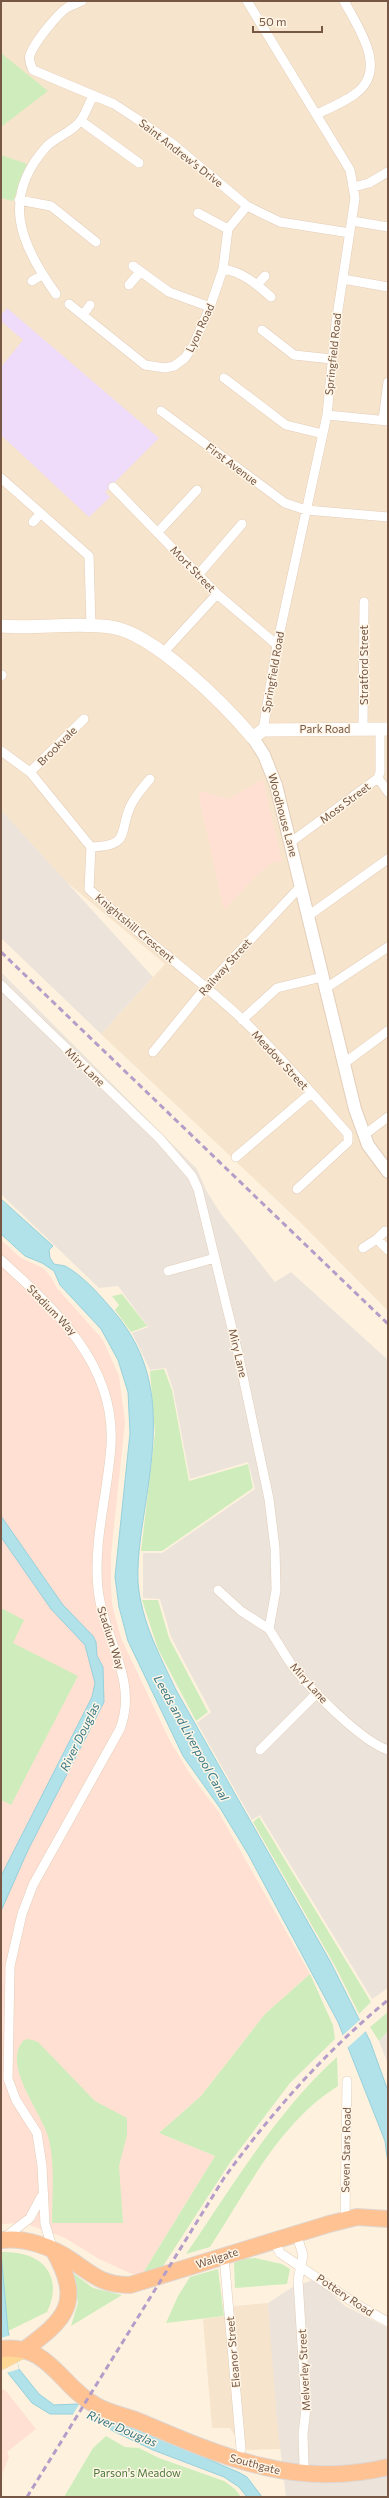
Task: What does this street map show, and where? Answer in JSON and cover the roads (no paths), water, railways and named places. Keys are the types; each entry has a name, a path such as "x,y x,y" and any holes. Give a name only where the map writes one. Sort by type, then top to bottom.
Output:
{"highway":[{"name":"Wallgate","path":"2,2239 30,2242 72,2261 96,2278 123,2285 137,2284 274,2240 357,2217 387,2219"},
{"path":"14,2351 52,2328 62,2318 68,2300 67,2284 54,2252"},
{"name":"Southgate","path":"14,2351 43,2359 63,2376 111,2403 129,2417 246,2463 301,2474 352,2474 388,2467"}],"main road":[{"name":"Woodhouse Lane","path":"1,626 91,626 119,629 143,640 163,653 258,734"},
{"name":"Park Road","path":"258,734 384,729"},
{"path":"1,2362 14,2351"}],"street":[{"name":"Saint Andrew's Drive","path":"82,1 68,8 55,18 30,55 30,63 33,70 114,104 173,144 246,206 280,222 350,233"},
{"name":"Springfield Road","path":"247,1 350,170 354,187 352,221 332,359 327,415 276,645 258,734"},
{"path":"317,114 356,93 364,86 370,74 372,62 370,48 344,1"},
{"path":"56,294 42,275 23,236 19,200 22,185 39,157 48,145 81,120 93,96"},
{"path":"81,120 140,163"},
{"path":"354,187 369,183 388,172"},
{"path":"19,200 51,206 88,231 96,242"},
{"path":"204,213 228,229 246,206"},
{"path":"352,221 388,227"},
{"name":"Lyon Road","path":"69,304 137,359 153,367 165,368 174,366 186,358 210,307 223,269 228,229"},
{"path":"133,266 169,292 210,307"},
{"path":"223,269 235,270 257,285 271,297"},
{"path":"129,285 140,272"},
{"path":"32,281 42,275"},
{"path":"257,285 264,276"},
{"path":"343,280 388,287"},
{"path":"83,315 90,305"},
{"path":"262,330 294,355 332,359"},
{"path":"224,378 286,425 322,434"},
{"path":"327,415 386,420 388,382"},
{"name":"First Avenue","path":"161,411 285,503 306,510 388,517"},
{"path":"1,478 89,556 91,626"},
{"name":"Mort Street","path":"113,487 217,594 276,645"},
{"path":"158,532 197,490"},
{"path":"33,522 41,513"},
{"path":"198,574 242,524"},
{"path":"163,653 217,594"},
{"name":"Stratford Street","path":"363,729 364,602"},
{"name":"Brookvale","path":"30,772 84,719"},
{"name":"Moss Street","path":"291,842 378,778 380,772 384,729"},
{"name":"Woodhouse Lane","path":"258,734 264,755 273,776 291,842 343,1064 364,1134 373,1155 388,1172"},
{"path":"1,751 30,772 91,846 109,846 118,840 124,830 130,806 150,779"},
{"path":"378,778 388,792"},
{"name":"Knightshill Crescent","path":"91,846 89,889 117,915 206,987"},
{"path":"308,916 388,859"},
{"name":"Railway Street","path":"152,1052 206,987 301,886"},
{"path":"242,1020 277,988 324,983 388,947"},
{"name":"Miry Lane","path":"1,985 160,1139 192,1176 198,1189 215,1258 269,1499 275,1548 276,1590 269,1629 294,1668 317,1693 347,1722 378,1746 388,1750"},
{"name":"Meadow Street","path":"206,987 242,1020 348,1134 349,1138 297,1189"},
{"path":"343,1064 388,1032"},
{"path":"236,1157 311,1093"},
{"path":"364,1134 388,1117"},
{"path":"363,1248 377,1239 385,1231"},
{"path":"377,1239 388,1250"},
{"path":"168,1271 215,1258"},
{"name":"Stadium Way","path":"1,1260 72,1330 94,1364 104,1391 108,1408 111,1444 98,1550 98,1590 105,1624 123,1674 127,1693 126,1711 120,1729 41,1868 22,1914 10,1966 8,2011 11,2027 7,2055 8,2079 16,2100 37,2133 42,2166 42,2194 47,2236 54,2252"},
{"path":"218,1590 241,1611 269,1629"},
{"path":"260,1750 317,1693"},
{"name":"Seven Stars Road","path":"345,2220 347,2081"},
{"path":"2,2239 30,2218 38,2207 42,2194"},
{"path":"296,2234 303,2255 302,2266"},
{"name":"Pottery Road","path":"274,2240 280,2253 302,2266 356,2304 388,2322"},
{"name":"Eleanor Street","path":"224,2256 241,2449"},
{"name":"Melverley Street","path":"301,2474 304,2465 303,2434 306,2419 298,2280 302,2266"}],"water":[{"name":"Leeds and Liverpool Canal","path":"1,1199 53,1246 49,1250 50,1258 54,1264 65,1266 84,1279 110,1307 127,1329 140,1352 148,1375 152,1399 153,1423 150,1474 138,1562 138,1582 143,1611 152,1638 176,1690 330,1961 370,2041 388,2091 388,2164 385,2141 338,2022 248,1854 220,1808 183,1756 128,1641 119,1607 115,1577 130,1433 128,1392 118,1360 101,1329 60,1285 54,1271 42,1263 25,1256 1,1234"},
{"name":"River Douglas","path":"1,1516 63,1605 93,1636 96,1642 97,1656 103,1667 104,1702 28,1850 1,1911 1,1876 92,1697 95,1683 85,1645 51,1609 1,1537"},
{"name":"River Douglas","path":"1,2252 8,2331 19,2369 39,2394 54,2405 77,2404 100,2412 240,2473 247,2477 262,2497 247,2497 239,2487 224,2477 153,2450 113,2431 101,2422 72,2414 50,2414 32,2403 8,2373 1,2350"}],"railway":[{"path":"1,952 388,1324"},
{"path":"27,2497 224,2178 280,2106 300,2084 343,2040 388,2000"}],"park label":[{"name":"Parson's Meadow","path":"137,2473"}]}
